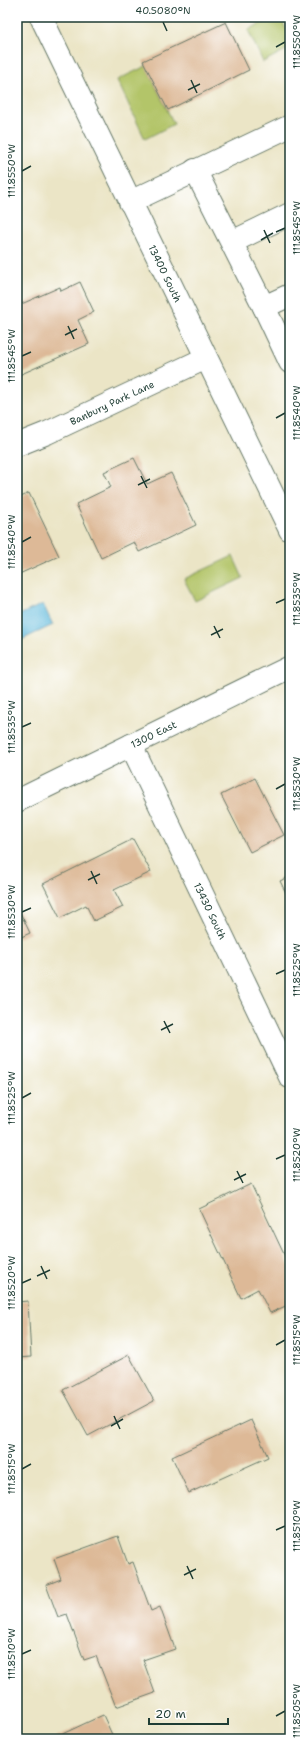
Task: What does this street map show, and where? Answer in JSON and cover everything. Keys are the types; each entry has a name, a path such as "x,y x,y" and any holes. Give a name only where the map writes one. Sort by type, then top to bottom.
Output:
{"street":[{"name":"13400 South","path":"41,17 290,530"},
{"path":"130,202 290,126"},
{"path":"195,170 232,242 290,362"},
{"path":"232,242 290,214"},
{"path":"264,307 290,295"},
{"name":"Banbury Park Lane","path":"17,445 47,433 206,358"},
{"name":"1300 East","path":"17,801 290,667"},
{"name":"13430 South","path":"130,745 290,1077"}],"green space":[{"path":"273,17 280,17 290,36 290,48 263,62 248,30"},
{"path":"146,66 174,124 145,139 117,80"},
{"path":"233,556 243,578 195,601 184,579"}],"water":[{"path":"43,604 53,625 17,642 17,616"}],"building":[{"path":"226,22 249,70 168,110 143,61"},
{"path":"80,282 94,312 78,320 89,344 17,376 17,306 60,287 61,291"},
{"path":"134,458 147,484 171,473 196,525 139,552 134,542 101,558 76,504 111,487 104,472"},
{"path":"29,493 59,556 17,575 17,499"},
{"path":"255,778 284,835 250,852 221,795"},
{"path":"133,839 151,872 114,890 123,907 94,921 86,905 60,918 43,884"},
{"path":"290,876 290,901 280,881"},
{"path":"17,906 30,933 17,939"},
{"path":"251,1184 290,1267 290,1304 270,1313 258,1289 241,1298 199,1209"},
{"path":"28,1301 31,1357 17,1358 17,1302"},
{"path":"129,1355 154,1401 88,1436 63,1390"},
{"path":"251,1420 268,1457 189,1493 172,1457"},
{"path":"118,1536 128,1564 133,1562 151,1611 160,1607 175,1649 143,1660 155,1693 116,1707 96,1656 84,1660 67,1614 58,1617 46,1585 61,1579 54,1559"},
{"path":"103,1715 114,1739 57,1739 56,1737"}]}
